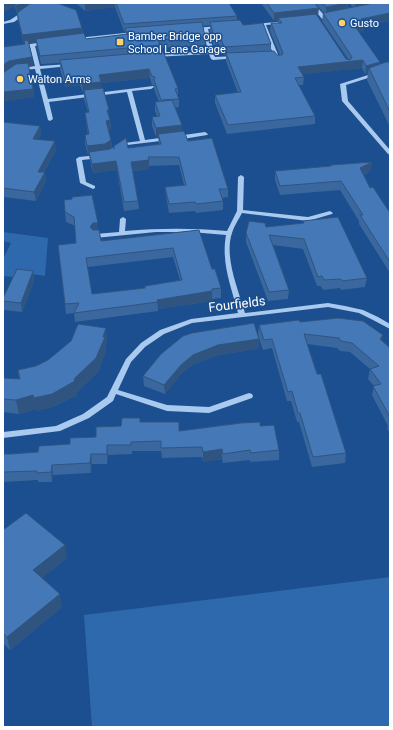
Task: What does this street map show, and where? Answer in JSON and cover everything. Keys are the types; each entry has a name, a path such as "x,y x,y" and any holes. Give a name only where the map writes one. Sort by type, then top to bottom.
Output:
{"street":[{"path":"3,23 12,21 39,3"},
{"path":"311,3 324,18"},
{"path":"317,19 331,17"},
{"path":"249,25 291,22"},
{"path":"263,24 279,62"},
{"path":"186,29 227,26"},
{"path":"205,28 213,59 245,57"},
{"path":"72,40 139,32"},
{"path":"3,49 48,43"},
{"path":"32,45 50,119"},
{"path":"148,56 212,52"},
{"path":"268,56 276,55"},
{"path":"16,70 76,65"},
{"path":"390,69 343,84 345,101 390,153"},
{"path":"46,101 151,88"},
{"path":"129,91 143,142"},
{"path":"114,152 126,144 205,134"},
{"path":"93,187 83,183 79,159 101,156"},
{"path":"241,177 240,211 229,233 227,247 228,265 242,315"},
{"path":"240,211 308,219 330,213"},
{"path":"122,234 123,219"},
{"path":"95,236 156,230 191,230 229,233"},
{"name":"Fourfields","path":"3,435 57,429 86,416 110,399 128,361 143,345 162,332 191,321 328,305 366,312 390,327"},
{"path":"113,391 167,408 209,410 249,396"}],"shaded area":[{"path":"3,232 48,238 45,276 19,272 14,277 3,276 3,259 11,243 3,241"},
{"path":"390,577 390,727 92,727 84,615"}],"building":[{"path":"31,3 57,3 76,10 82,28 22,35 17,13"},
{"path":"116,3 229,3 237,16 124,24"},
{"path":"267,3 314,3 319,8 274,13"},
{"path":"323,3 348,3 326,7"},
{"path":"374,3 390,3 390,13 361,19 364,24 354,25 380,62 366,66 363,60 298,67 304,77 295,78 315,116 228,125 215,95 241,92 226,53 274,51 277,55 282,55 283,53 271,23 282,23 278,18 316,14 346,59 350,60 352,57 323,13"},
{"path":"240,20 243,25 263,23 271,44 224,47 220,36 214,36 210,22"},
{"path":"202,22 205,37 158,40 160,45 40,56 36,39 84,33 86,39 128,34 125,28"},
{"path":"28,40 32,57 9,61 3,65 3,47 25,44 24,41"},
{"path":"163,51 178,88 175,89 179,99 161,100 154,80 155,77 152,76 149,69 99,75 101,82 82,84 80,76 65,78 60,60"},
{"path":"390,62 390,112 369,68"},
{"name":"Walton Arms","path":"28,63 33,89 3,92 3,73 16,64"},
{"path":"103,88 109,110 107,110 110,120 106,121 111,140 105,144 87,146 85,135 89,134 85,113 89,112 84,90"},
{"path":"172,100 182,125 156,128 152,117 160,116 155,102"},
{"path":"3,122 40,126 33,139 55,141 38,172 45,172 34,192 3,188"},
{"path":"184,131 188,141 212,138 228,189 219,189 223,201 196,204 195,202 169,204 165,187 186,185 179,157 148,157 149,160 131,162 138,201 124,202 116,161 92,164 89,152 110,149 113,147 114,149 114,146 126,138 128,148 161,144 158,134"},
{"path":"372,162 360,168 370,188 373,187 390,213 390,262 360,215 363,215 341,181 280,186 275,171"},
{"path":"92,195 98,223 93,223 90,227 93,230 99,230 101,241 199,230 212,269 215,269 221,288 212,289 212,291 157,300 158,302 74,313 79,303 65,304 58,245 76,243 74,217 65,212 64,200 72,199 72,197","holes":["173,248 182,280 145,286 145,288 92,294 86,258"]},
{"path":"338,217 367,278 342,281 341,279 324,280 322,276 318,277 304,239 269,235 289,290 269,292 246,233 249,221 265,223 266,227 304,223 303,221"},
{"path":"17,269 33,271 21,303 3,301 3,298"},
{"path":"338,318 363,321 383,335 380,339 390,348 390,417 373,386 381,384 370,369 379,366 352,343 341,341 339,338 304,334 317,374 321,374 346,453 313,457 292,391 288,392 272,339 264,340 259,325 299,320 300,322"},
{"path":"254,323 259,339 218,345 193,355 181,365 164,385 143,376 161,354 183,336 192,333"},
{"path":"78,324 106,328 103,337 105,337 96,358 74,379 75,381 52,394 34,398 33,395 16,400 3,399 3,378 20,379 18,370 36,366 48,360 71,341"},
{"path":"122,418 140,418 140,422 179,422 179,431 260,422 260,426 274,425 279,450 251,453 250,450 223,454 222,449 203,452 202,447 161,448 161,441 131,442 131,445 107,445 107,454 91,454 90,463 52,465 51,472 3,472 3,454 38,452 39,446 70,444 70,438 96,437 96,427 121,426"},
{"path":"26,513 65,545 33,570 60,594 7,637 3,633 3,530"}],"place":[{"name":"Gusto","path":"342,23"},
{"name":"Bamber Bridge opp School Lane Garage","path":"120,42"},
{"name":"Walton Arms","path":"20,79"}]}
